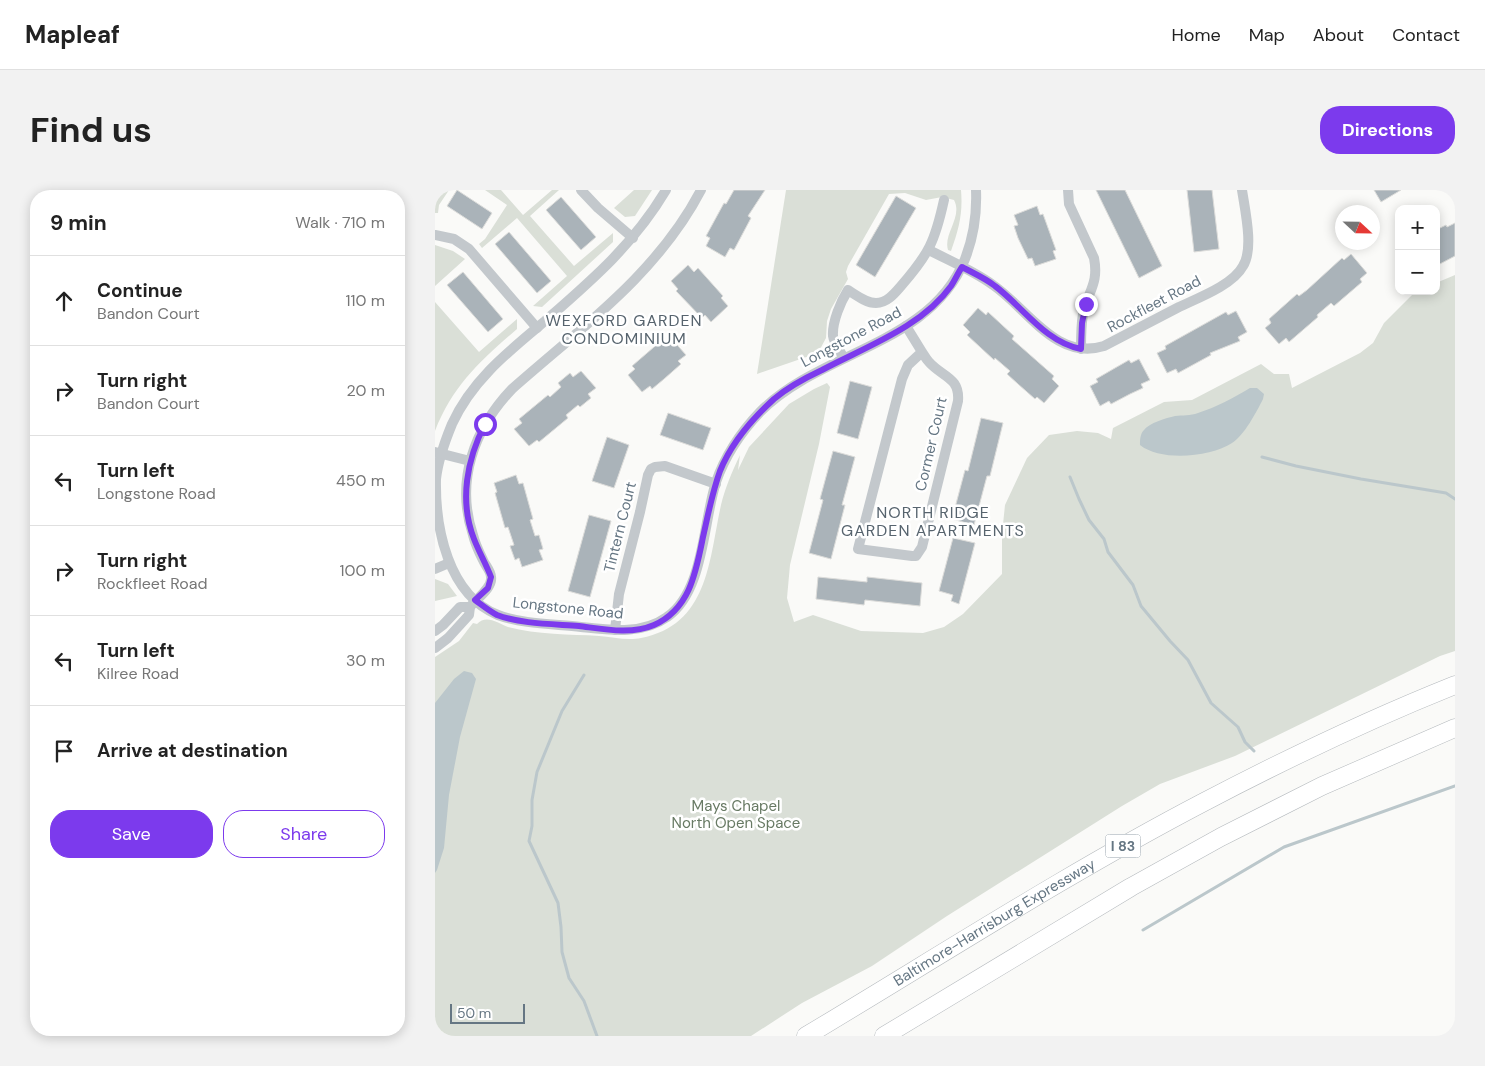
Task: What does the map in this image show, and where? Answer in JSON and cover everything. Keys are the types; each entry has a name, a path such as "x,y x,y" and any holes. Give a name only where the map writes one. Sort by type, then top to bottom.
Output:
{"highway":[{"name":"Baltimore-Harrisburg Expressway","path":"806,1036 1111,853 1204,802 1305,750 1455,685"},
{"name":"I 83","path":"884,1036 1123,892 1221,837 1322,786 1455,728"}],"street":[{"path":"581,190 598,208 633,238"},
{"name":"Longstone Road","path":"666,190 633,238 590,282 491,368 475,385 462,405 438,453 436,514 439,532 449,564 472,604 507,618 615,630 652,626 676,610 684,600 697,571 716,484 730,451 759,414 775,398 794,384 906,326 925,313 940,299 951,286 962,267 970,245 975,227 976,190"},
{"path":"435,648 448,638 469,615 472,604 488,588 491,577 468,520 466,499 470,461 476,441 497,405 512,389 634,282 668,242 701,190"},
{"path":"1068,190 1069,204 1094,258 1096,267 1093,288 1083,313 1081,349"},
{"name":"Rockfleet Road","path":"929,250 995,286 1053,338 1070,347 1094,350 1221,286 1239,272 1244,266 1247,250 1242,190"},
{"path":"844,358 833,336 839,306 848,290 874,303 881,302 895,294 918,267 929,250 939,226 944,200"},
{"path":"435,235 454,239 469,249 537,328"},
{"name":"Cormer Court","path":"906,326 929,363 952,380 957,386 959,393 922,547 916,556 858,549 903,379 908,365 922,352"},
{"path":"438,453 470,461"},
{"name":"Tintern Court","path":"615,630 619,594 651,469 665,466 716,484"},
{"path":"435,569 449,564"},
{"path":"435,631 443,626 460,607 472,604"}],"green space":[{"path":"435,190 449,190 439,205 438,213 435,213"},
{"path":"485,190 501,190 523,215 552,190 559,190 530,216 574,266 613,233 613,242 542,307 533,306 567,276 517,218 482,248 479,244 485,239 507,205"},
{"path":"634,190 652,190 635,216 625,217 614,208"},
{"path":"786,190 961,190 960,221 951,251 948,250 948,238 956,213 954,200 942,197 926,200 905,193 889,194 848,266 846,272 848,279 831,309 827,321 826,338 818,353 757,374"},
{"path":"435,245 453,251 465,259 435,286"},
{"name":"Mays Chapel North Open Space","path":"1455,275 1455,651 1440,656 1235,756 1160,784 947,916 872,966 802,1003 751,1036 435,1036 435,657 459,641 473,623 477,624 488,620 530,632 631,639 663,631 680,619 693,604 702,587 723,499 740,455 738,470 749,447 789,404 827,383 830,387 819,444 790,565 787,598 794,622 813,615 861,631 923,633 944,627 963,614 1002,574 1002,534 1005,505 1027,458 1049,435 1077,431 1098,433 1111,439 1113,428 1164,402 1192,400 1261,364 1274,374 1289,374 1292,388 1360,353 1373,343 1384,323 1412,295 1440,295 1440,281"},
{"path":"435,302 479,352 517,319 517,329 469,374 450,400 435,431"},
{"path":"435,579 448,584 457,596 435,601"}],"shaded area":[{"path":"1250,388 1257,388 1264,394 1263,399 1250,423 1237,440 1223,448 1212,452 1173,456 1160,454 1140,445 1141,437 1146,427 1163,419 1205,411"},
{"path":"464,671 472,673 476,679 460,737 449,795 444,848 435,873 435,703 454,679"}],"building":[{"path":"457,190 492,213 482,229 447,206"},
{"path":"734,190 765,190 748,216 751,218 734,250 730,248 725,257 706,246 710,238 706,236 724,203 726,204"},
{"path":"1096,190 1125,190 1162,266 1139,278"},
{"path":"1187,190 1212,190 1219,249 1194,252"},
{"path":"1374,190 1401,190 1381,202"},
{"path":"896,196 916,208 875,277 856,265"},
{"path":"561,197 596,237 581,250 546,210"},
{"path":"1037,206 1040,215 1043,214 1056,250 1053,251 1056,259 1035,266 1032,258 1028,259 1018,238 1014,226 1018,225 1014,215"},
{"path":"1455,223 1455,256 1440,264 1440,228 1446,225 1447,227"},
{"path":"509,232 551,281 537,293 495,244"},
{"path":"1351,254 1367,273 1360,279 1362,282 1334,306 1331,303 1289,342 1286,338 1279,344 1265,328 1271,323 1269,319 1297,294 1299,296 1307,290 1342,258 1344,260"},
{"path":"688,265 694,272 698,268 723,296 721,298 728,306 711,322 705,315 702,318 676,291 678,289 671,281"},
{"path":"463,272 503,319 488,332 447,285"},
{"path":"978,308 986,315 988,312 1014,336 1012,339 1054,376 1052,379 1059,386 1044,403 1037,397 1035,399 1018,384 1007,374 1010,371 995,358 994,360 967,335 970,332 963,325"},
{"path":"1236,311 1247,332 1238,337 1240,341 1210,353 1211,355 1178,373 1176,369 1167,373 1157,353 1166,349 1165,346 1226,312 1228,315"},
{"path":"671,338 686,355 678,361 681,364 664,379 652,389 650,386 642,392 628,375 635,369 632,366 661,341 663,344"},
{"path":"1139,359 1150,380 1141,384 1143,388 1111,404 1109,401 1100,406 1090,386 1098,382 1096,379 1129,360 1131,363"},
{"path":"581,371 596,388 588,394 591,398 580,407 578,405 566,415 568,418 539,442 537,440 529,446 514,429 522,423 519,419 548,395 550,397 561,387 558,383 570,373 573,377"},
{"path":"850,381 872,387 858,439 837,433"},
{"path":"668,413 711,428 703,450 660,435"},
{"path":"981,418 1003,423 990,476 987,476 974,525 952,519 965,470 968,471"},
{"path":"607,437 629,445 614,488 592,481"},
{"path":"833,451 855,457 842,505 845,505 831,559 809,553 823,500 820,499"},
{"path":"516,475 519,484 523,483 533,519 530,520 535,536 539,535 543,549 539,550 543,560 522,567 519,558 515,560 510,546 514,545 508,527 505,528 494,483"},
{"path":"589,515 611,521 590,597 568,591"},
{"path":"953,538 975,543 959,604 951,601 953,595 939,591"},
{"path":"818,577 867,582 867,577 922,583 920,606 865,600 864,605 816,599"}],"waterway":[{"path":"1262,457 1361,479 1446,493 1455,499"},
{"path":"1070,477 1089,520 1104,539 1108,552 1133,585 1141,606 1188,660 1211,703 1238,727 1245,742 1254,751"},
{"path":"584,675 562,711 537,772 532,800 532,826 529,841 558,903 562,952 569,978 584,1001 597,1036"},
{"path":"1143,930 1284,847 1455,786"}],"district":[{"name":"WEXFORD GARDEN CONDOMINIUM","path":"624,329"},
{"name":"NORTH RIDGE GARDEN APARTMENTS","path":"933,521"}],"route":[{"path":"485,424 476,441 470,461 466,499 468,520 473,537 489,570 491,583 475,600 487,609 507,618 615,630 638,629 652,626 666,618 684,600 697,571 711,502 721,470 730,451 759,414 775,398 794,384 906,326 925,313 951,286 962,267 995,286 1053,338 1070,347 1081,349 1083,313 1086,304"}]}
